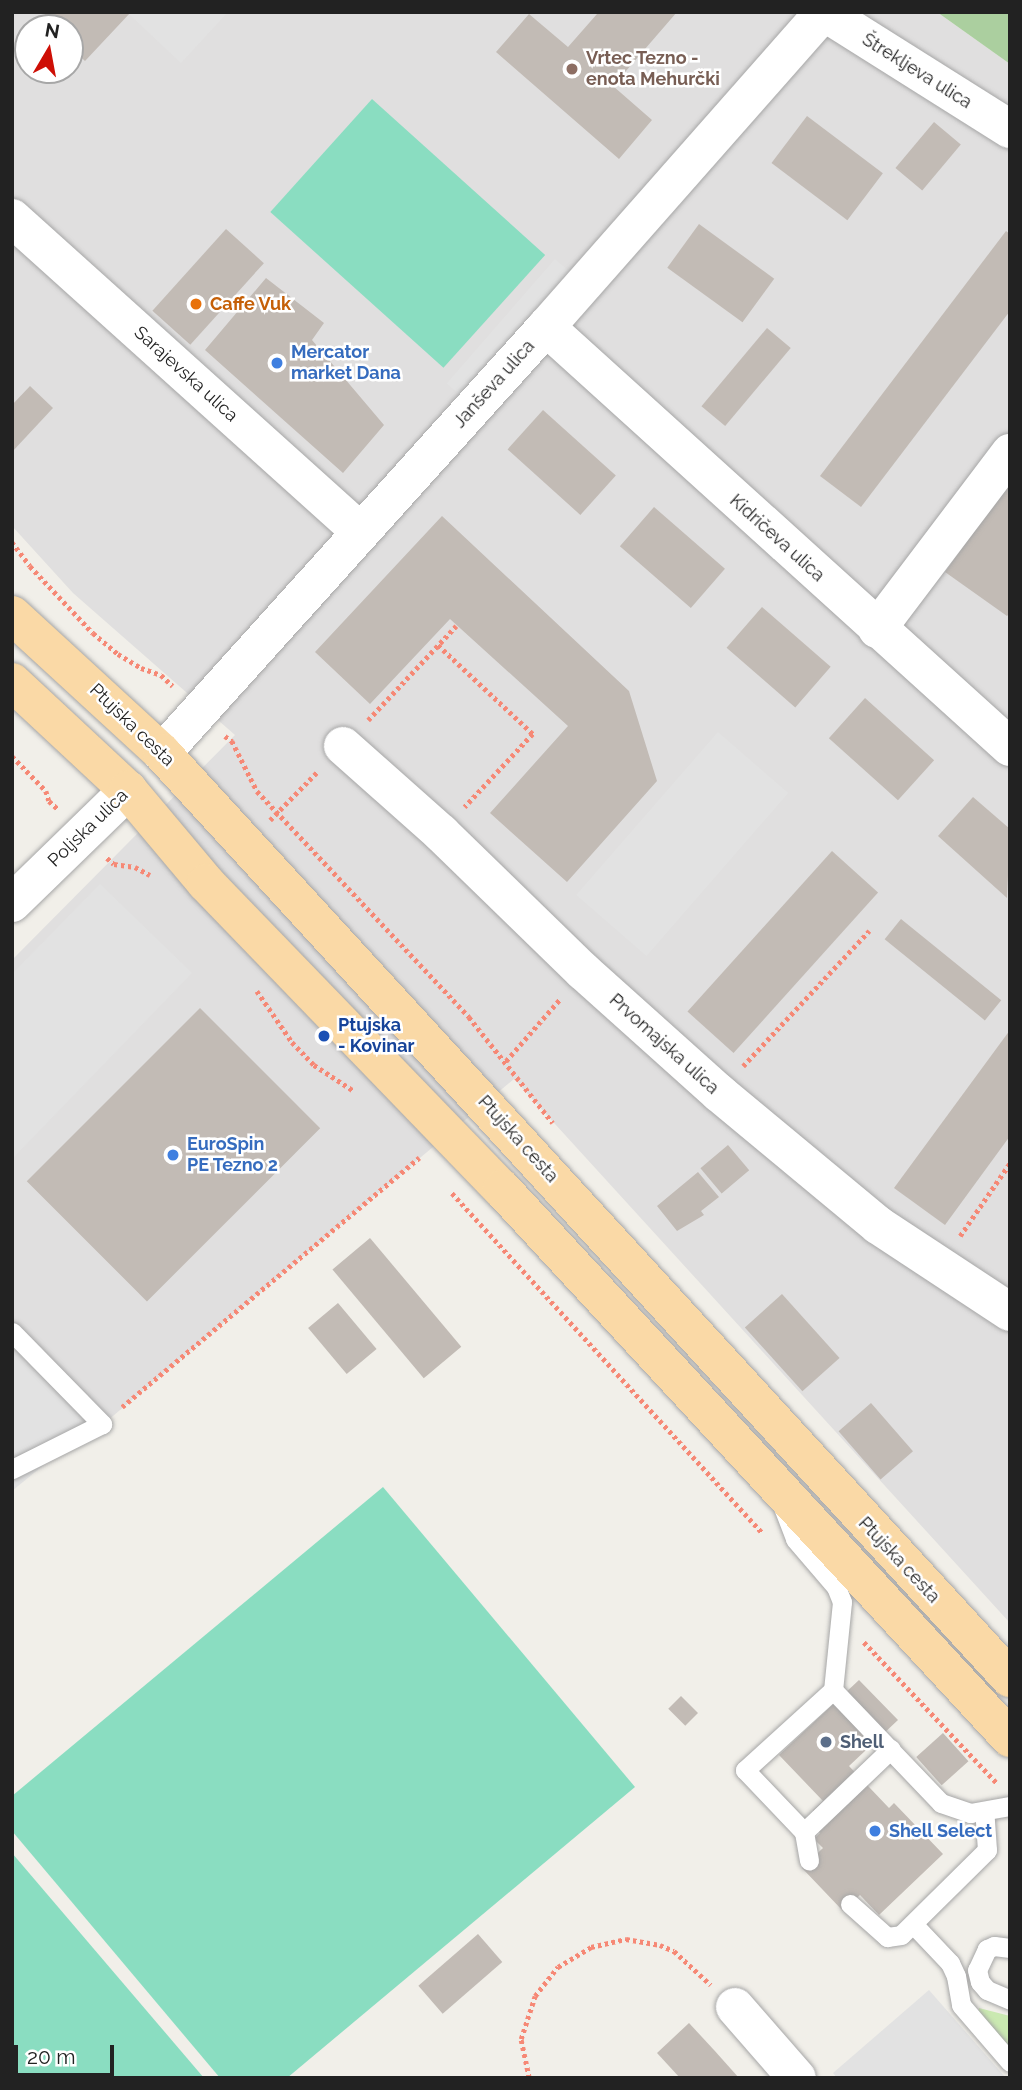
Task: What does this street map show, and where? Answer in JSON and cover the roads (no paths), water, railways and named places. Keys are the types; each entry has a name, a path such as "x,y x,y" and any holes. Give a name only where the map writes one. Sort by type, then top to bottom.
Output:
{"main road":[{"name":"Ptujska cesta","path":"12,615 162,753 1010,1678"},
{"path":"12,681 128,790 206,883 359,1038 1010,1738"},
{"name":"Poljska ulica","path":"128,790 162,753"}],"street":[{"name":"Štrekljeva ulica","path":"824,12 1010,129"},
{"name":"Janševa ulica","path":"162,753 546,327 824,12"},
{"name":"Sarajevska ulica","path":"12,218 360,531"},
{"name":"Kidričeva ulica","path":"546,327 1010,747"},
{"path":"877,629 1010,453"},
{"name":"Prvomajska ulica","path":"343,746 441,833 583,971 719,1093 878,1225 1010,1312"},
{"name":"Poljska ulica","path":"12,902 128,790"},
{"path":"735,2007 797,2078"}],"lane":[{"path":"12,1332 102,1424 12,1469"},
{"path":"772,1480 795,1539 836,1587 842,1602 834,1690 745,1770 804,1832 809,1861"},
{"path":"834,1690 941,1802 970,1813 1010,1806"},
{"path":"804,1832 891,1749"},
{"path":"850,1904 887,1937 901,1935 987,1850 984,1811"},
{"path":"913,1924 950,1963 956,1976 961,2005 1010,2062"},
{"path":"1010,1948 994,1946 987,1949 977,1970 987,1990 1010,2000"}],"place":[{"name":"Vrtec Tezno - enota Mehurčki","path":"572,69"},
{"name":"Caffe Vuk","path":"196,304"},
{"name":"Mercator market Dana","path":"277,363"},
{"name":"Ptujska - Kovinar","path":"324,1036"},
{"name":"EuroSpin PE Tezno 2","path":"173,1155"},
{"name":"Shell","path":"826,1742"},
{"name":"Shell Select","path":"875,1831"}]}
